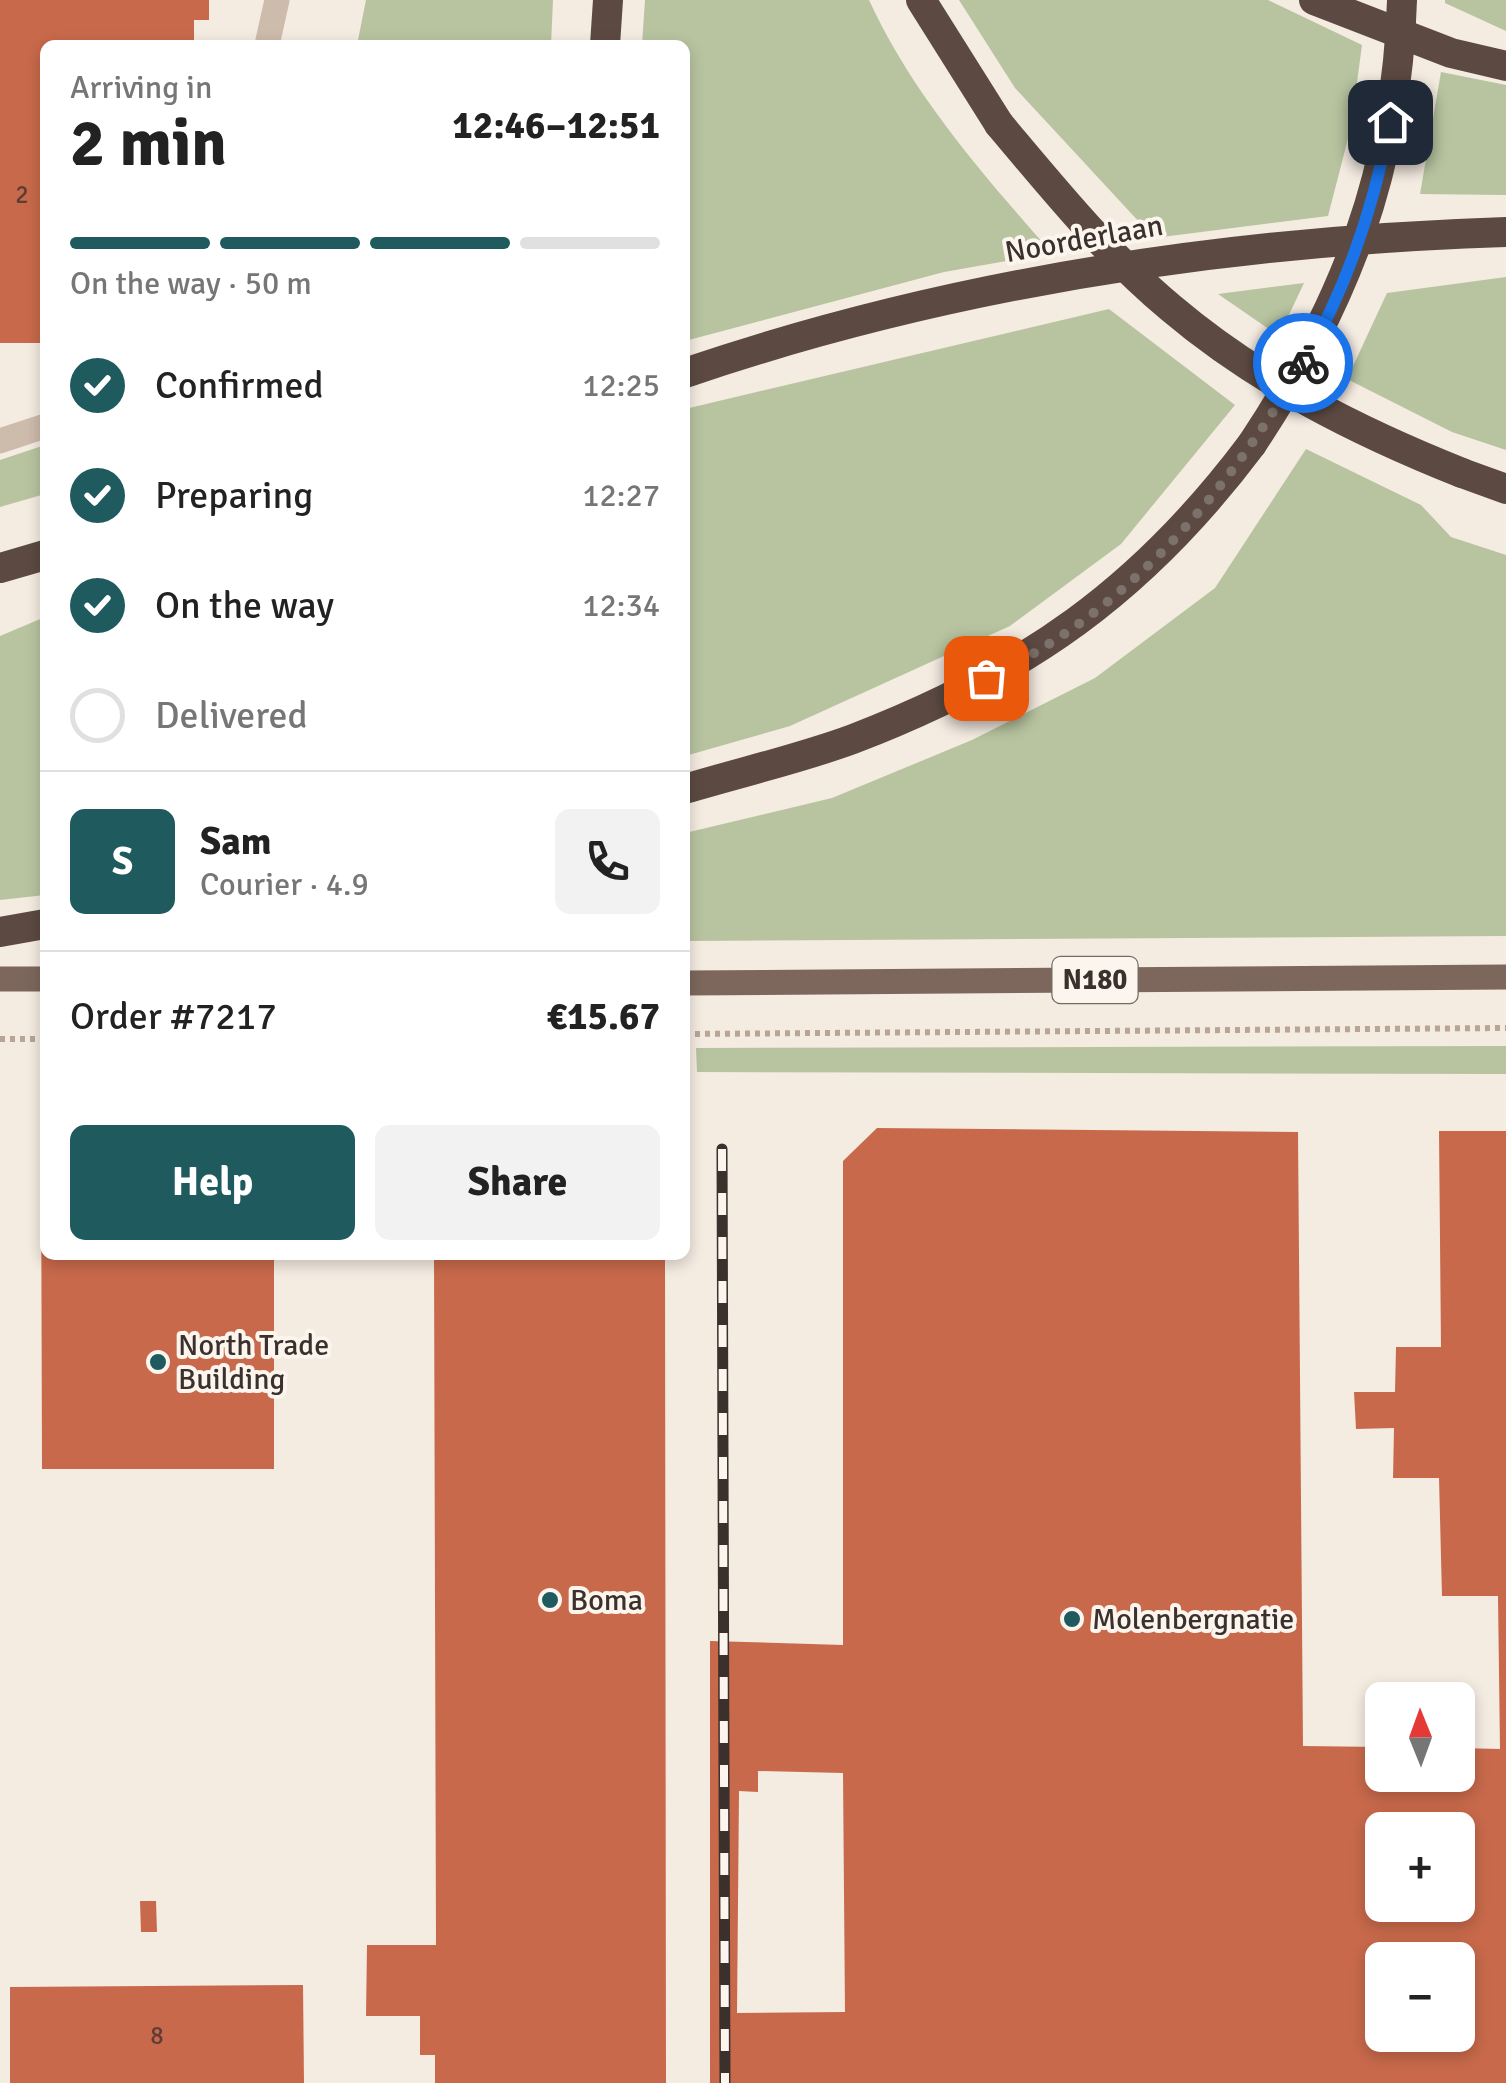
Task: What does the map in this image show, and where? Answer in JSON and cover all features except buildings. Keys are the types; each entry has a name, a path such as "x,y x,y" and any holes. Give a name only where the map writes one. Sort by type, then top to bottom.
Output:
{"highway":[{"path":"605,40 608,0"},
{"path":"921,0 999,124 1091,233 1171,309 1256,371 1370,436 1506,489"},
{"path":"1314,0 1451,53 1506,66"},
{"path":"690,788 853,739 1020,663 1136,578 1200,514 1252,444 1316,341 1359,241 1374,197 1396,94 1402,0"},
{"name":"Noorderlaan","path":"690,372 884,316 1046,280 1215,251 1506,232"},
{"path":"0,568 40,556"},
{"path":"0,932 40,925"}],"main road":[{"name":"N180","path":"690,983 1506,977"},
{"path":"0,979 40,979"}],"lane":[{"path":"268,40 277,0"},
{"path":"0,440 40,428"}],"path":[{"path":"690,1034 1506,1028"},
{"path":"0,1039 40,1039"}],"green space":[{"path":"366,0 553,0 551,40 358,40"},
{"path":"645,0 869,0 928,101 1052,253 944,272 690,340 690,40 642,40"},
{"path":"959,0 1268,0 1362,45 1351,127 1328,216 1154,238 1015,88"},
{"path":"1506,0 1506,31 1445,3"},
{"path":"1441,72 1506,85 1506,195 1420,194"},
{"path":"1506,277 1506,450 1452,432 1347,379 1387,293"},
{"path":"1304,283 1279,336 1218,294"},
{"path":"1109,309 1235,405 1121,544 1010,626 790,726 690,755 690,408"},
{"path":"40,447 40,495 0,507 0,460"},
{"path":"1306,449 1421,505 1451,537 1506,555 1506,936 690,941 690,832 832,798 972,740 1095,678 1215,588"},
{"path":"40,619 40,896 0,900 0,636"},
{"path":"1506,1046 1506,1074 697,1072 696,1048"}],"railway":[{"path":"722,1149 725,2083"}],"way so far":[{"path":"986,678 1020,663 1136,578 1200,514 1252,444 1303,363"}],"place":[{"name":"North Trade Building","path":"158,1362"},
{"name":"Boma","path":"550,1600"},
{"name":"Molenbergnatie","path":"1072,1619"}],"route":[{"path":"1303,363 1340,293 1359,241 1374,197 1390,122"}]}
